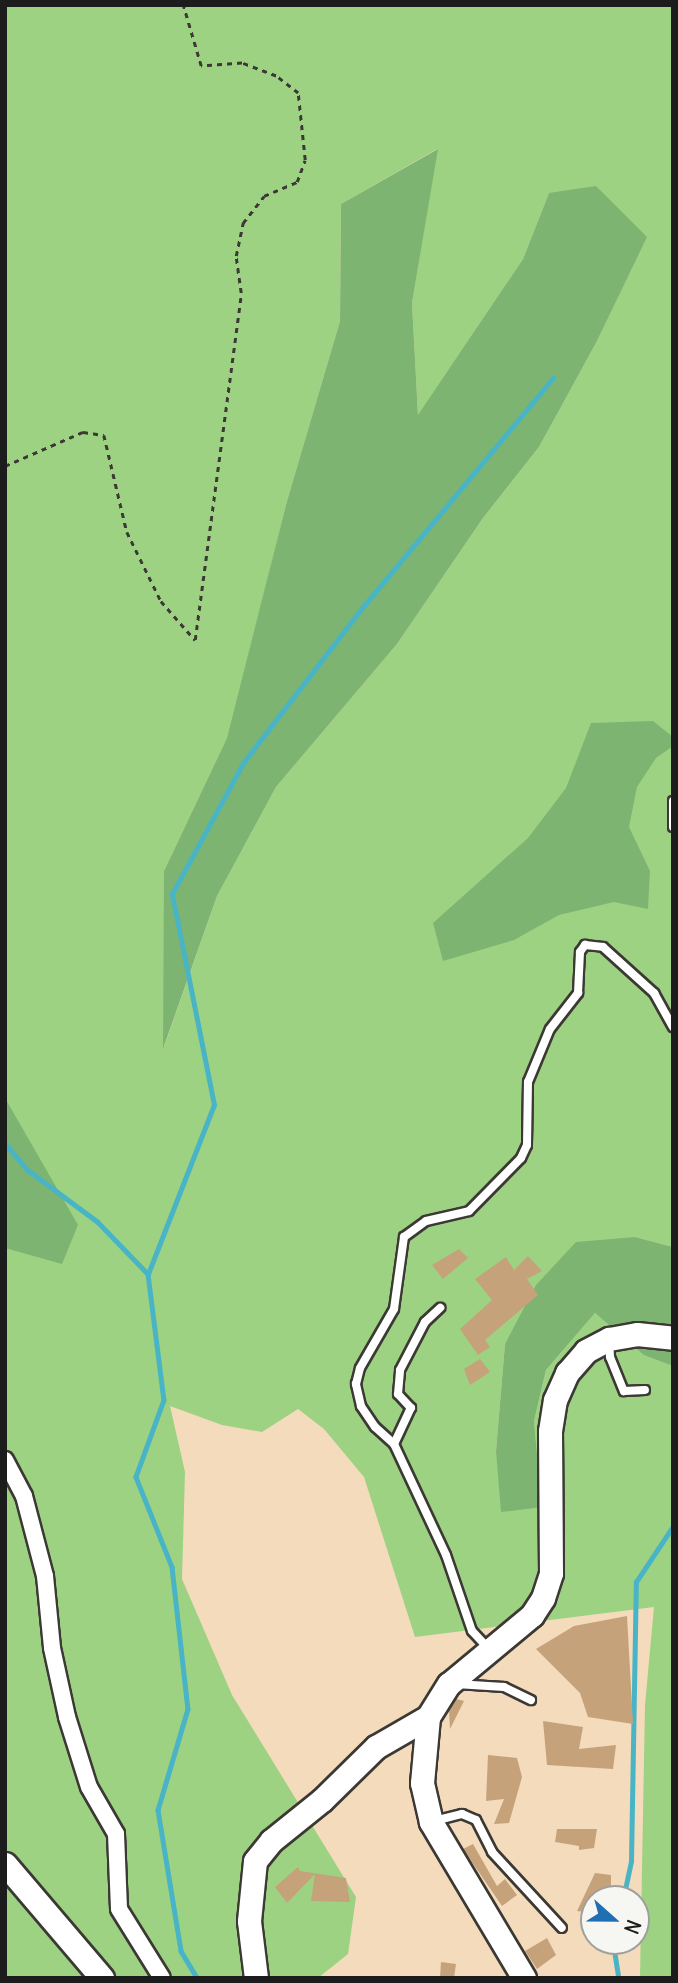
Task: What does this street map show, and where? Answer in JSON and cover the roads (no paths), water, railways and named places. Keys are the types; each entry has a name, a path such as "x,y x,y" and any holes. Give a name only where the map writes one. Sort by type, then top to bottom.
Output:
{"street":[{"path":"524,1978 431,1822 422,1783 428,1717 449,1684 488,1648 532,1615 543,1598 551,1573 550,1431 555,1400 567,1373 579,1359 608,1339 638,1334 673,1338"},
{"path":"5,1460 24,1496 45,1576 52,1648 67,1717 89,1787 116,1834 119,1909 162,1978"},
{"path":"256,1978 249,1920 255,1861 271,1841 322,1800 376,1747 405,1726 428,1717"},
{"path":"5,1864 47,1908 102,1978"}],"lane":[{"path":"673,801 673,827"},
{"path":"488,1648 472,1631 446,1555 394,1444 368,1417 356,1384 360,1368 394,1309 404,1237 426,1221 469,1212 521,1158 527,1145 528,1082 550,1029 578,993 580,953 586,945 603,947 654,993 673,1027"},
{"path":"394,1444 411,1408 398,1394 400,1370 425,1322 440,1308"},
{"path":"608,1339 610,1357 624,1391 645,1390"},
{"path":"449,1684 504,1687 531,1700"},
{"path":"431,1822 462,1814 476,1821 492,1852 562,1928"}],"waterway":[{"path":"148,1274 214,1105 172,894 243,763 362,608 553,378"},
{"path":"5,1143 28,1170 98,1222 148,1274 164,1400 136,1477 172,1567 188,1709 158,1810 181,1951 197,1978"},
{"path":"626,1885 631,1861 636,1582 673,1526"},
{"path":"615,1955 619,1978"}]}
